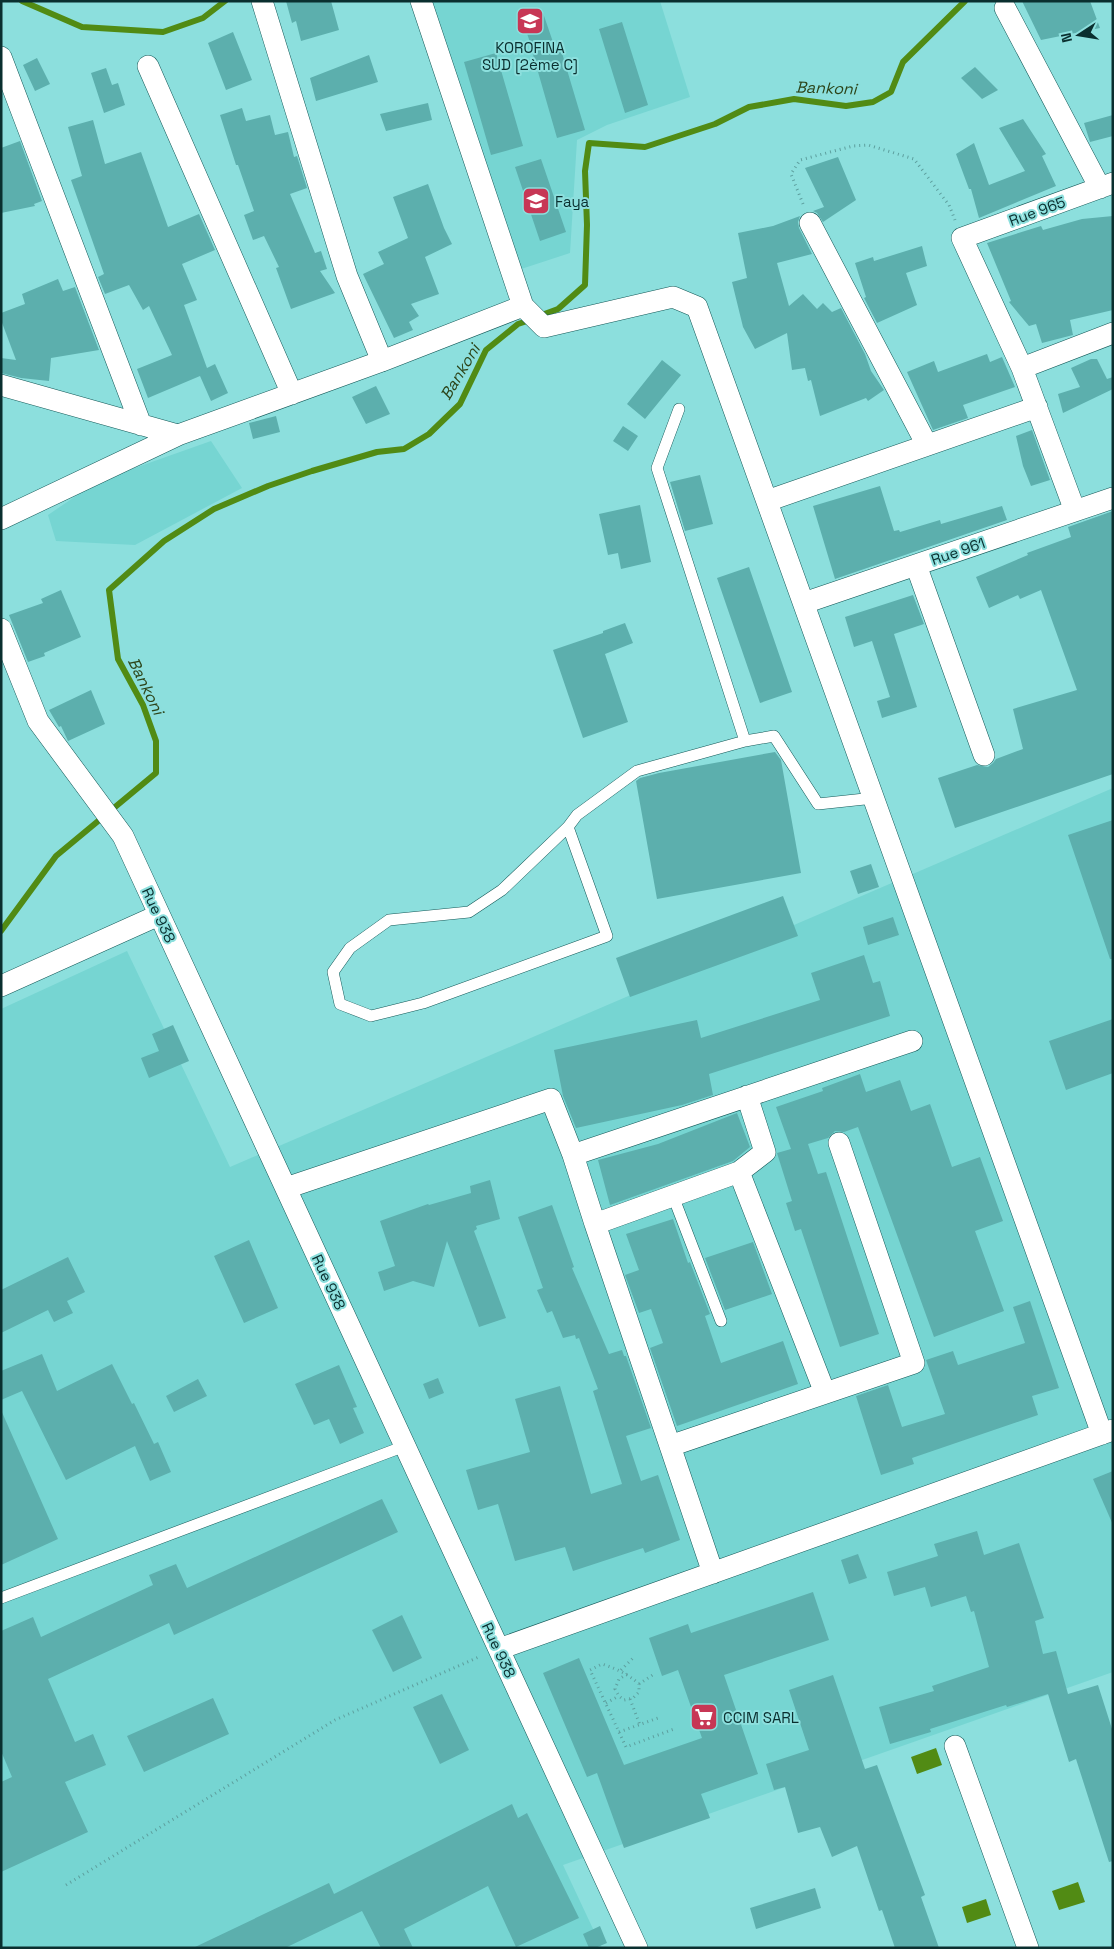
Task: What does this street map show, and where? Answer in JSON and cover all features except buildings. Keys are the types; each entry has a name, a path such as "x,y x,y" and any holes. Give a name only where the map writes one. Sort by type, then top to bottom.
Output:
{"street":[{"path":"262,1 347,276 382,361"},
{"path":"421,1 523,306 544,327 673,297 697,307 874,798 1108,1432 498,1649"},
{"path":"1005,8 1107,186"},
{"path":"1,57 140,425"},
{"path":"148,66 292,394"},
{"name":"Rue 965","path":"962,238 1107,186"},
{"path":"810,223 927,445"},
{"path":"962,238 1022,368 1075,511"},
{"path":"1,519 178,436 382,361 523,306"},
{"path":"1022,368 1113,333"},
{"path":"1,385 178,436"},
{"path":"766,501 1037,407"},
{"name":"Rue 961","path":"804,603 1113,498"},
{"path":"916,565 984,755"},
{"name":"Rue 938","path":"1,629 38,720 123,836 637,1948"},
{"path":"1,986 159,915"},
{"path":"573,1155 912,1041"},
{"path":"595,1224 739,1172 764,1152 747,1096"},
{"path":"286,1188 551,1099 573,1155 713,1572"},
{"path":"670,1446 914,1363 839,1142"},
{"path":"739,1172 825,1393"},
{"path":"955,1746 1028,1948"}],"lane":[{"path":"679,409 657,468 745,741"},
{"path":"568,827 607,936 414,1005 372,1016 340,1004 333,972 350,948 389,920 469,912 502,890 568,827 577,815 637,771 745,741 774,736 818,804 874,798"},
{"path":"673,1196 721,1322"},
{"path":"1,1598 405,1446"}],"path":[{"path":"810,223 791,174 800,160 853,146 868,145 914,159 949,205 962,238"},
{"path":"66,1885 335,1720 498,1649"},
{"path":"620,1670 636,1656"},
{"path":"639,1684 620,1670 602,1664 590,1670 626,1747 674,1729"},
{"path":"627,1674 619,1679 615,1689 619,1696 624,1700 630,1699 639,1692 639,1684"},
{"path":"639,1684 654,1674"},
{"path":"606,1704 619,1696"},
{"path":"630,1699 640,1725"},
{"path":"620,1732 658,1718"}],"shaded area":[{"path":"426,1 660,1 690,97 607,125 577,140 570,253 512,272"},
{"path":"211,441 242,488 135,545 56,541 48,515 98,481"},
{"path":"1113,788 1113,1672 563,1865 602,1948 1,1948 1,1009 127,951 230,1167"},
{"path":"936,1748 942,1765 917,1774 911,1757"},
{"path":"1078,1882 1085,1902 1059,1910 1052,1891"},
{"path":"986,1899 991,1915 967,1923 962,1907"}],"waterway":[{"path":"22,1 82,27 163,32 203,18 225,1"},
{"name":"Bankoni","path":"539,316 558,309 585,285 587,225 585,171 589,143 645,147 715,124 749,107 794,99 846,106 873,102 891,92 903,62 965,1"},
{"name":"Bankoni","path":"1,931 56,856 156,773 156,741 143,705 118,659 109,590 164,541 214,509 268,486 312,471 377,452 404,449 429,434 460,404 486,350 518,324 530,320"}],"place":[{"name":"KOROFINA SUD [2ème C]","path":"530,21"},
{"name":"Faya","path":"536,201"},
{"name":"CCIM SARL","path":"704,1717"}]}
